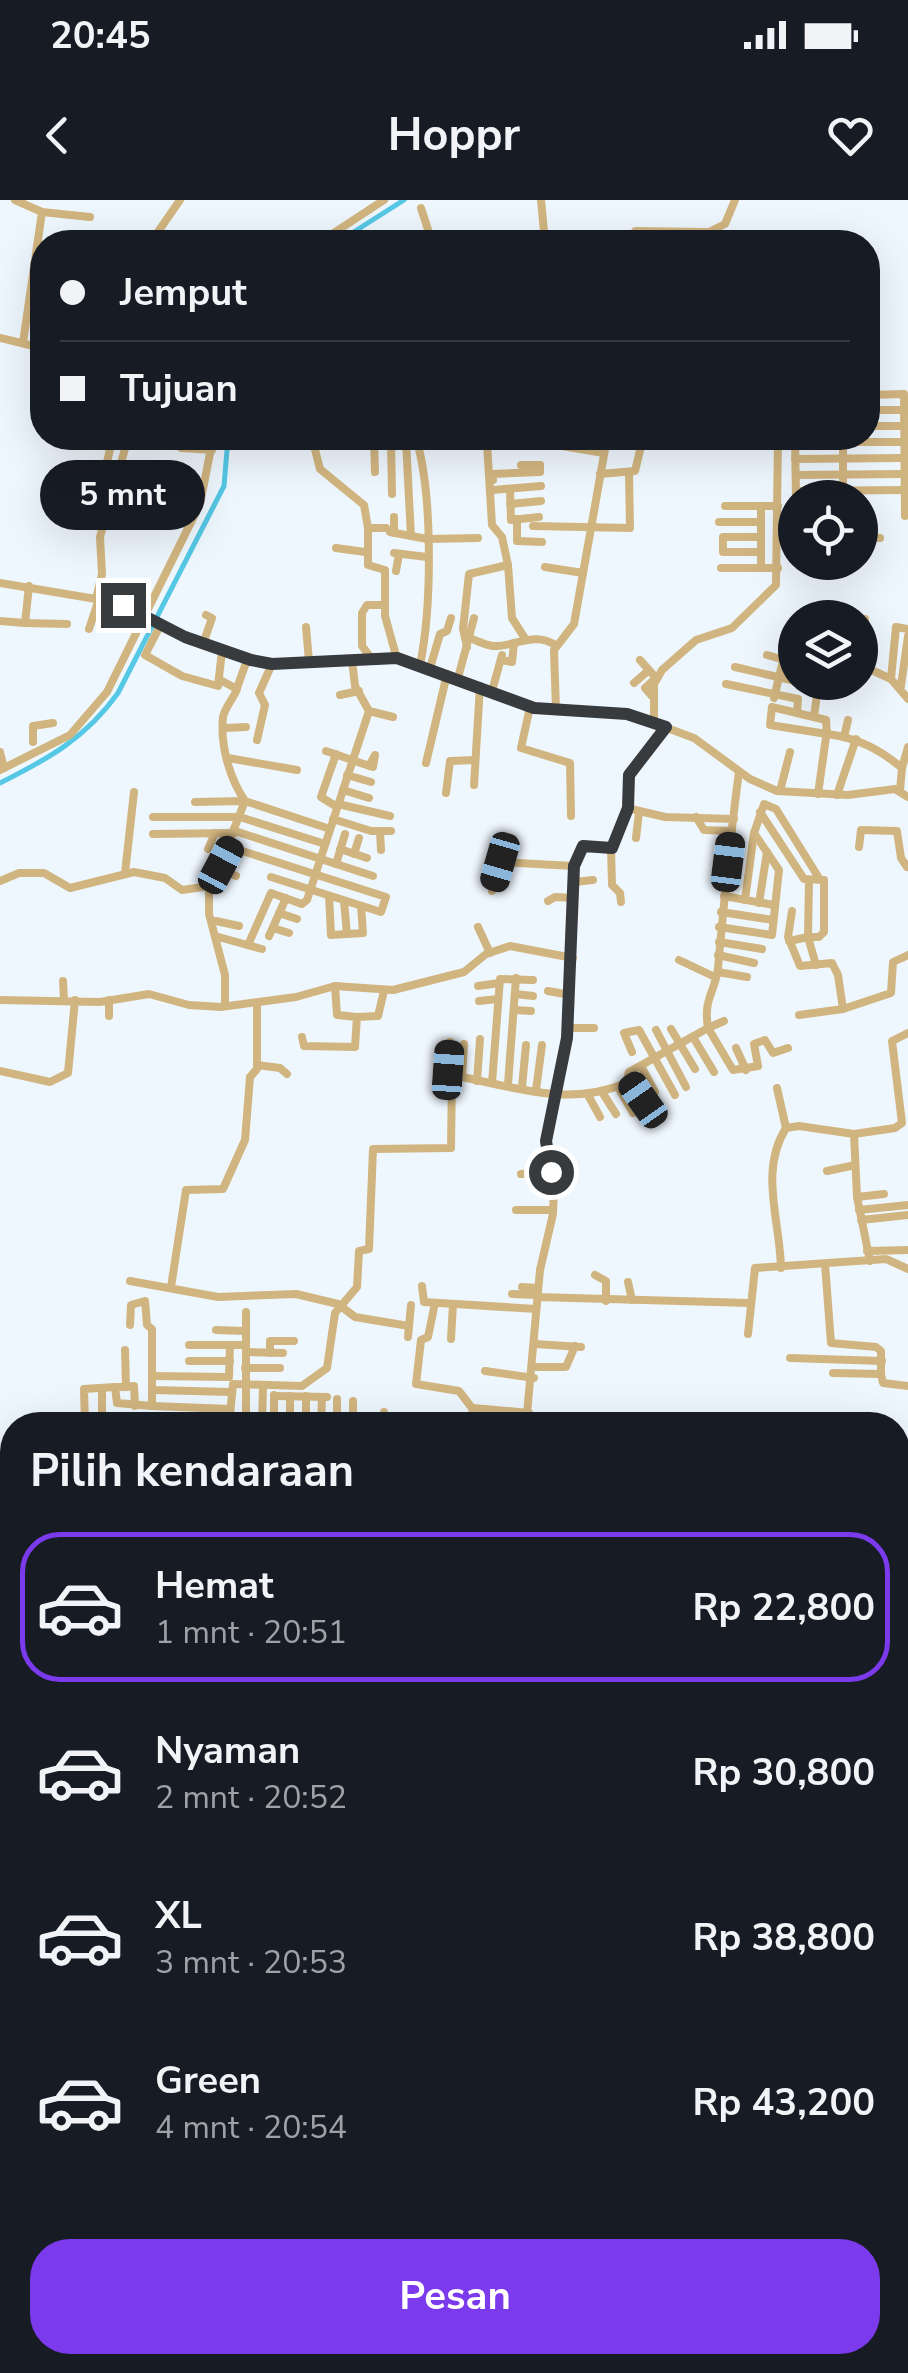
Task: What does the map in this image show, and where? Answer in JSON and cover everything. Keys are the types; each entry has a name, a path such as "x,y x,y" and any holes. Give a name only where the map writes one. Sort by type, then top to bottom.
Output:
{"street":[{"path":"15,200 42,212 90,217"},
{"path":"159,230 180,200"},
{"path":"338,230 384,200"},
{"path":"541,200 545,230"},
{"path":"714,230 725,224 735,200"},
{"path":"420,208 428,230"},
{"path":"39,230 42,212"},
{"path":"23,342 30,294"},
{"path":"0,338 30,344"},
{"path":"880,394 904,394 905,516"},
{"path":"880,410 904,410"},
{"path":"880,426 904,426"},
{"path":"880,441 904,442"},
{"path":"106,466 110,450"},
{"path":"89,629 102,574 100,542 124,450"},
{"path":"0,752 2,766 70,735 104,698 200,504 212,450"},
{"path":"315,450 320,469 364,504 368,528 365,552 368,565 385,570 384,605 397,658"},
{"path":"376,472 388,450"},
{"path":"392,494 394,450"},
{"path":"396,450 411,536"},
{"path":"413,450 423,455 427,539 425,667"},
{"path":"485,450 492,525 502,537 512,618 526,640"},
{"path":"584,450 604,453"},
{"path":"556,710 556,646 574,624 605,450"},
{"path":"600,474 635,471 640,450"},
{"path":"778,450 778,480"},
{"path":"796,450 796,480"},
{"path":"843,450 843,480"},
{"path":"796,459 904,458"},
{"path":"496,522 492,474 521,466"},
{"path":"510,489 511,520 592,529 630,528 629,474"},
{"path":"796,475 904,474"},
{"path":"78,481 113,487"},
{"path":"493,490 540,486"},
{"path":"878,492 904,490"},
{"path":"510,504 541,501"},
{"path":"725,506 778,506"},
{"path":"761,506 761,568"},
{"path":"390,531 394,517"},
{"path":"516,520 518,540 538,542 535,520"},
{"path":"718,522 761,522"},
{"path":"368,528 427,539 478,538"},
{"path":"761,537 724,537 724,552 761,552"},
{"path":"336,548 365,552"},
{"path":"396,571 396,553 426,557"},
{"path":"468,642 464,629 468,574 508,565"},
{"path":"545,567 583,573"},
{"path":"654,723 654,698 644,688 696,640 732,628 776,585 778,568 721,568"},
{"path":"0,583 98,599 248,660 272,664 397,658 530,706 627,714 698,740 739,772 780,791 836,795 900,790 908,797"},
{"path":"25,623 29,586"},
{"path":"372,659 362,646 364,607 384,605"},
{"path":"202,644 212,618 206,615"},
{"path":"425,667 452,618"},
{"path":"458,678 474,618"},
{"path":"0,622 67,624"},
{"path":"160,624 146,655 182,676 206,682 213,688 222,681 223,667 218,663 222,651"},
{"path":"891,678 896,627 908,628"},
{"path":"306,628 309,661"},
{"path":"901,686 908,636"},
{"path":"468,642 497,648 526,640 547,640 556,646"},
{"path":"492,691 502,657 512,662 514,643"},
{"path":"248,945 271,893 302,904 309,894 369,711 359,692 353,660 355,650 362,646"},
{"path":"767,655 778,658"},
{"path":"226,1006 225,976 208,914 210,886 230,847 244,801 231,783 223,714 248,660"},
{"path":"640,660 656,678"},
{"path":"257,740 265,705 260,690 272,664"},
{"path":"735,667 778,677"},
{"path":"206,682 213,670"},
{"path":"634,683 649,670"},
{"path":"878,672 901,686 908,697"},
{"path":"426,762 448,674"},
{"path":"176,688 182,676"},
{"path":"222,681 237,689"},
{"path":"778,682 770,725 856,739 902,768"},
{"path":"726,684 798,700 797,712"},
{"path":"474,785 480,686"},
{"path":"340,694 359,692"},
{"path":"814,716 816,700"},
{"path":"530,706 521,748 570,763 571,816"},
{"path":"772,707 828,721 818,794"},
{"path":"369,711 393,717"},
{"path":"844,737 848,720"},
{"path":"33,742 33,726 49,723 49,745"},
{"path":"224,728 246,727"},
{"path":"621,902 620,893 612,885 612,848 628,808 629,775 666,727"},
{"path":"836,795 856,739"},
{"path":"900,790 908,747"},
{"path":"780,791 790,752"},
{"path":"369,766 331,753 321,797 337,806 390,816"},
{"path":"228,758 297,770"},
{"path":"446,793 450,761 475,760"},
{"path":"739,772 719,926 717,974 704,1006 708,1028 728,1067 746,1070 758,1065 753,1045 765,1040 773,1053 788,1048"},
{"path":"348,775 370,782"},
{"path":"342,790 369,798"},
{"path":"126,873 134,792"},
{"path":"195,802 244,801 332,824 392,831"},
{"path":"746,900 754,833 764,804 776,809 814,879 808,937 816,965"},
{"path":"628,808 734,819"},
{"path":"636,838 638,812"},
{"path":"760,812 799,874 824,880 824,932 789,941"},
{"path":"325,844 240,817 153,816 152,837 234,832 373,876"},
{"path":"696,817 704,830 732,832"},
{"path":"859,846 861,830 896,831 901,858 908,867 893,873"},
{"path":"380,831 381,850"},
{"path":"719,926 772,935 779,870 754,833"},
{"path":"193,844 197,834"},
{"path":"208,848 215,834"},
{"path":"336,864 345,834"},
{"path":"354,854 360,838"},
{"path":"492,891 506,842"},
{"path":"529,1412 537,1294 553,1210 546,1149 567,1033 574,866 583,846 612,848"},
{"path":"230,847 386,897 381,912 309,894 271,877"},
{"path":"340,849 367,858"},
{"path":"759,903 767,852"},
{"path":"500,862 574,866"},
{"path":"218,868 236,876"},
{"path":"0,881 19,873 44,873 70,888 126,873 165,878 182,890 210,886"},
{"path":"149,875 149,888"},
{"path":"574,882 593,880"},
{"path":"329,896 331,935 367,927 361,906"},
{"path":"548,901 555,896 574,898"},
{"path":"724,896 808,912"},
{"path":"286,898 271,932 289,933"},
{"path":"344,900 346,934"},
{"path":"792,911 789,941 801,967 832,964 843,1009"},
{"path":"721,912 773,920"},
{"path":"279,913 297,919"},
{"path":"216,920 240,925 234,941"},
{"path":"478,927 490,952"},
{"path":"215,936 262,949"},
{"path":"719,942 762,949"},
{"path":"0,1000 160,996 188,1005 226,1006 335,986 384,992 464,972 490,952 515,946 573,958"},
{"path":"799,1015 843,1009 893,992 893,962 908,955"},
{"path":"718,956 754,962"},
{"path":"679,960 700,971 748,978"},
{"path":"694,981 700,971"},
{"path":"492,1083 499,983 502,977 533,980"},
{"path":"508,1084 516,978"},
{"path":"478,986 499,983"},
{"path":"64,1000 63,985 74,989"},
{"path":"335,986 338,1015 378,1016 384,992"},
{"path":"548,990 570,995"},
{"path":"515,994 533,996"},
{"path":"155,1006 160,996"},
{"path":"479,1000 498,999"},
{"path":"0,1071 50,1082 68,1073 75,1000"},
{"path":"109,1000 109,1016"},
{"path":"171,1287 186,1190 224,1187 245,1140 250,1077 258,1066 257,1002"},
{"path":"514,1010 531,1011"},
{"path":"302,1036 304,1046 355,1047 357,1017"},
{"path":"643,1100 630,1080 630,1072 724,1021"},
{"path":"496,1028 512,1029"},
{"path":"567,1033 594,1028"},
{"path":"632,1052 624,1034 638,1030 675,1095"},
{"path":"656,1030 686,1087"},
{"path":"671,1030 695,1069"},
{"path":"567,1033 580,1038"},
{"path":"786,1128 854,1134 896,1128 902,1123 892,1041 908,1033"},
{"path":"693,1037 714,1072"},
{"path":"477,1081 480,1039"},
{"path":"450,1042 448,1070 477,1081 508,1084 553,1096 588,1095 630,1080"},
{"path":"230,1412 233,1384 302,1386 324,1373 332,1350 338,1304 356,1287 359,1251 369,1250 373,1149 451,1148 464,1044"},
{"path":"536,1090 542,1044"},
{"path":"522,1087 526,1045"},
{"path":"736,1048 746,1070"},
{"path":"258,1066 280,1068 287,1074"},
{"path":"640,1066 656,1092"},
{"path":"618,1087 633,1114"},
{"path":"778,1088 786,1128 770,1161 781,1268"},
{"path":"602,1092 616,1114"},
{"path":"588,1095 600,1118"},
{"path":"854,1134 857,1197 868,1256"},
{"path":"827,1171 854,1165"},
{"path":"521,1174 551,1171"},
{"path":"857,1197 884,1194"},
{"path":"860,1215 908,1205"},
{"path":"516,1210 553,1210"},
{"path":"860,1215 908,1215"},
{"path":"531,1242 546,1245"},
{"path":"748,1334 754,1269 826,1264 908,1250"},
{"path":"868,1256 895,1260 908,1269"},
{"path":"826,1264 830,1343 876,1347 885,1384 908,1386"},
{"path":"595,1274 606,1279 606,1301"},
{"path":"130,1281 218,1297 296,1294 338,1304 355,1317 409,1326"},
{"path":"628,1282 632,1300"},
{"path":"422,1286 423,1301 536,1309"},
{"path":"522,1287 537,1294"},
{"path":"512,1294 606,1301 749,1303"},
{"path":"130,1324 131,1304 145,1301 146,1325 152,1329 152,1406"},
{"path":"435,1303 428,1336 421,1340 416,1384 459,1391 472,1412"},
{"path":"450,1339 453,1304"},
{"path":"408,1337 411,1305"},
{"path":"246,1312 246,1412"},
{"path":"216,1330 246,1330"},
{"path":"270,1353 270,1340 294,1341"},
{"path":"534,1367 566,1367 578,1347 535,1344"},
{"path":"152,1376 227,1377 230,1345"},
{"path":"189,1346 230,1345 283,1353"},
{"path":"125,1350 126,1386"},
{"path":"790,1358 882,1360"},
{"path":"189,1361 230,1362"},
{"path":"245,1368 280,1368"},
{"path":"485,1370 534,1378"},
{"path":"832,1373 881,1374"},
{"path":"262,1412 263,1385"},
{"path":"84,1412 82,1391 102,1388 134,1386 135,1406"},
{"path":"115,1387 118,1412"},
{"path":"102,1388 102,1412"},
{"path":"153,1390 230,1392"},
{"path":"274,1412 275,1392 328,1398"},
{"path":"290,1396 290,1412"},
{"path":"306,1396 306,1412"},
{"path":"325,1412 328,1398"},
{"path":"328,1398 333,1412"},
{"path":"353,1401 353,1412"},
{"path":"118,1403 230,1409"},
{"path":"472,1408 518,1412"}],"waterway":[{"path":"357,230 404,200"},
{"path":"0,783 65,746 93,723 118,693 224,486 227,450"}],"route":[{"path":"123,605 185,637 251,660 272,664 397,658 534,708 632,714 666,727 629,775 628,808 617,826 612,848 583,846 574,866 567,1038 546,1141 551,1172"}]}
